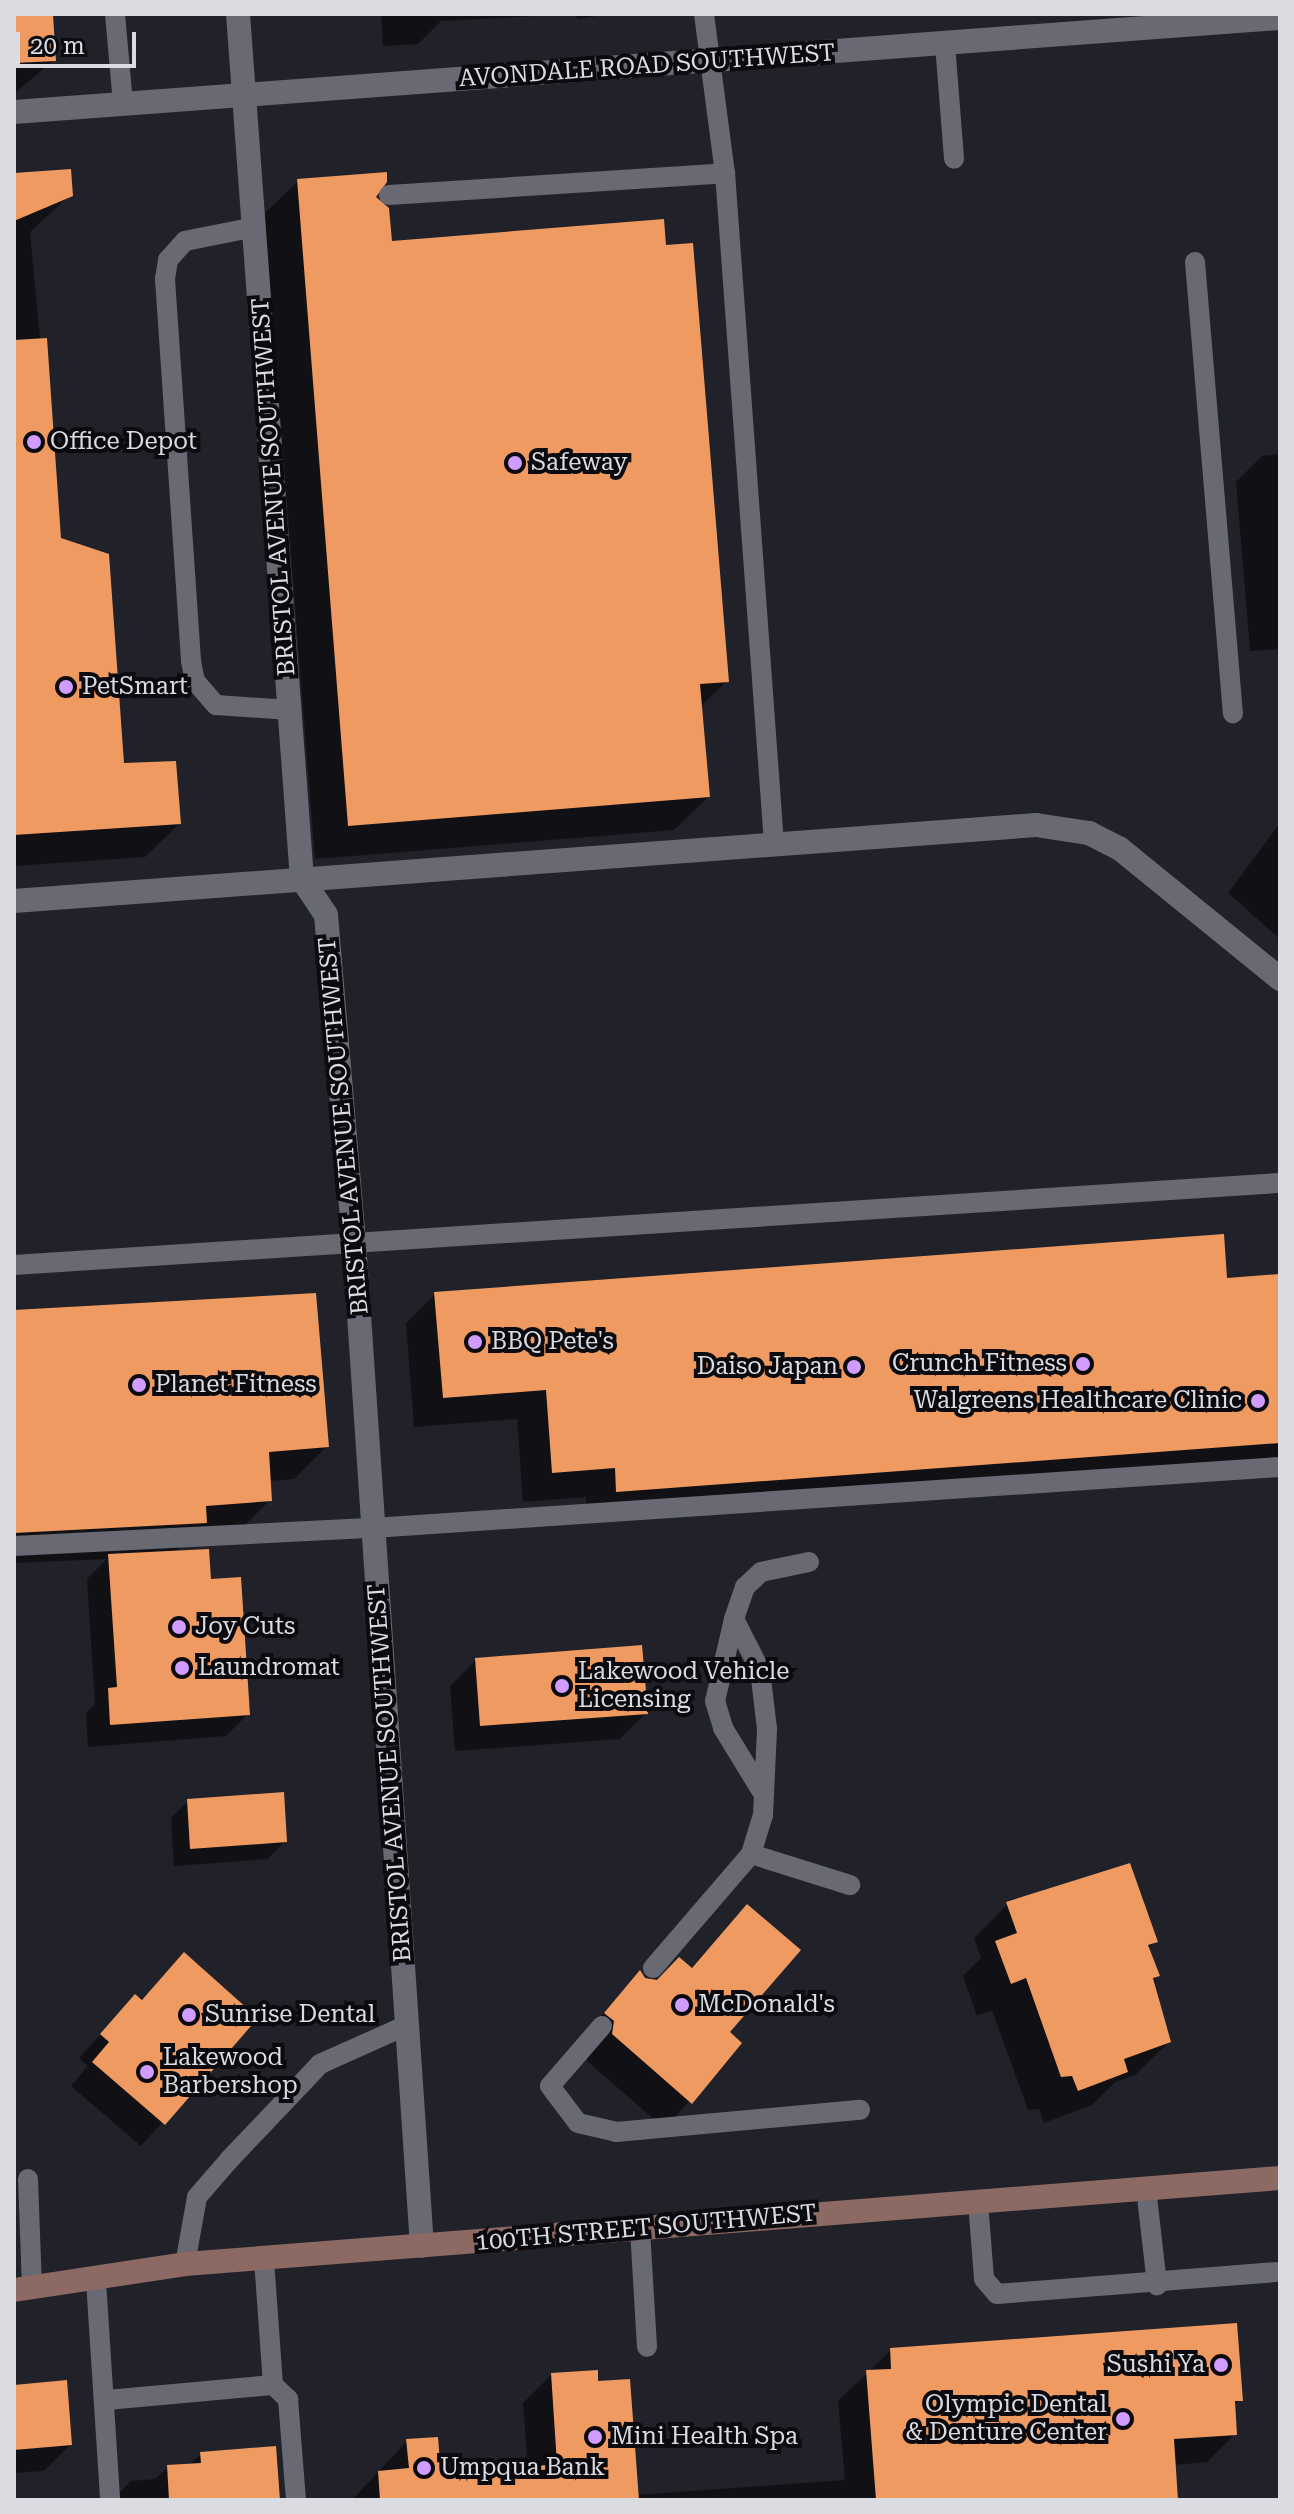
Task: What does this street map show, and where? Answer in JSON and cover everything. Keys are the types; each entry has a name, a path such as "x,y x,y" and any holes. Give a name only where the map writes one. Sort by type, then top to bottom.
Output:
{"main road":[{"name":"100TH STREET SOUTHWEST","path":"23,2289 96,2281 185,2264 1280,2178"}],"street":[{"name":"BRISTOL AVENUE SOUTHWEST","path":"238,14 302,879 326,915 354,1241 422,2246"},
{"name":"AVONDALE ROAD SOUTHWEST","path":"14,112 708,63 1280,18"},
{"path":"14,901 995,825 1089,833 1119,848 1280,979"}],"lane":[{"path":"115,14 123,104"},
{"path":"704,14 708,63 725,173 774,843"},
{"path":"945,44 954,159"},
{"path":"389,195 725,173"},
{"path":"255,227 185,241 168,260 165,279 190,645 195,681 216,705 290,710"},
{"path":"1195,262 1233,713"},
{"path":"14,1265 1280,1183"},
{"path":"14,1546 373,1528 1280,1467"},
{"path":"761,1790 723,1728 715,1701 734,1619 745,1587 761,1572 809,1562"},
{"path":"653,1968 751,1854 763,1815 761,1790 767,1729 760,1670 734,1619"},
{"path":"751,1854 850,1885"},
{"path":"185,2264 197,2197 239,2149 320,2064 407,2025"},
{"path":"602,2026 550,2086 578,2123 616,2132 860,2110"},
{"path":"23,2289 28,2179"},
{"path":"1146,2188 1157,2285"},
{"path":"978,2202 984,2279 997,2294 1157,2285 1275,2272"},
{"path":"640,2229 647,2347"},
{"path":"264,2258 273,2385 288,2399 296,2500"},
{"path":"96,2281 107,2400 104,2430 110,2500"},
{"path":"107,2400 273,2385"}],"building":[{"path":"14,14 53,14 56,61 14,63"},
{"path":"71,169 73,196 14,221 14,173"},
{"name":"Safeway","path":"387,172 387,182 376,197 389,208 392,241 664,219 666,245 693,243 729,682 700,684 710,797 348,826 297,179"},
{"name":"PetSmart","path":"47,338 61,538 109,554 124,763 176,761 181,824 14,835 14,340"},
{"path":"1224,1234 1227,1278 1280,1274 1280,1443 616,1492 615,1468 552,1473 546,1390 443,1398 434,1292"},
{"name":"Planet Fitness","path":"316,1293 329,1447 269,1452 272,1501 206,1506 207,1523 14,1533 14,1310"},
{"path":"209,1549 211,1579 241,1577 250,1715 110,1725 108,1688 117,1687 108,1554"},
{"name":"Lakewood Vehicle Licensing","path":"642,1645 648,1714 480,1726 475,1658"},
{"path":"284,1792 287,1842 190,1849 187,1799"},
{"path":"1130,1863 1158,1942 1148,1945 1160,1976 1153,1978 1171,2042 1124,2059 1128,2072 1078,2091 1072,2076 1061,2077 1026,1978 1011,1984 995,1941 1017,1933 1006,1902"},
{"name":"McDonald's","path":"747,1904 801,1950 730,2032 742,2043 692,2104 612,2034 614,2021 604,2013 640,1970 645,1978 657,1980 679,1957 692,1968"},
{"path":"184,1952 258,2018 165,2125 92,2062 109,2042 100,2034 135,1994 142,2000"},
{"path":"1237,2323 1243,2401 1235,2401 1237,2435 1174,2439 1178,2500 876,2500 866,2370 891,2369 890,2348"},
{"path":"598,2370 598,2381 630,2379 639,2500 380,2500 378,2471 409,2468 406,2439 438,2437 441,2475 557,2464 551,2373"},
{"path":"67,2380 72,2445 14,2450 14,2385"},
{"path":"276,2446 280,2500 169,2500 167,2465 201,2463 200,2452"}],"place":[{"name":"Office Depot","path":"34,442"},
{"name":"Safeway","path":"515,463"},
{"name":"PetSmart","path":"66,687"},
{"name":"BBQ Pete's","path":"475,1342"},
{"name":"Crunch Fitness","path":"1083,1364"},
{"name":"Daiso Japan","path":"854,1367"},
{"name":"Planet Fitness","path":"139,1385"},
{"name":"Walgreens Healthcare Clinic","path":"1258,1401"},
{"name":"Joy Cuts","path":"179,1627"},
{"name":"Laundromat","path":"182,1668"},
{"name":"Lakewood Vehicle Licensing","path":"562,1686"},
{"name":"McDonald's","path":"682,2005"},
{"name":"Sunrise Dental","path":"189,2015"},
{"name":"Lakewood Barbershop","path":"147,2072"},
{"name":"Sushi Ya","path":"1221,2365"},
{"name":"Olympic Dental & Denture Center","path":"1123,2419"},
{"name":"Mini Health Spa","path":"595,2437"},
{"name":"Umpqua Bank","path":"424,2468"}]}
